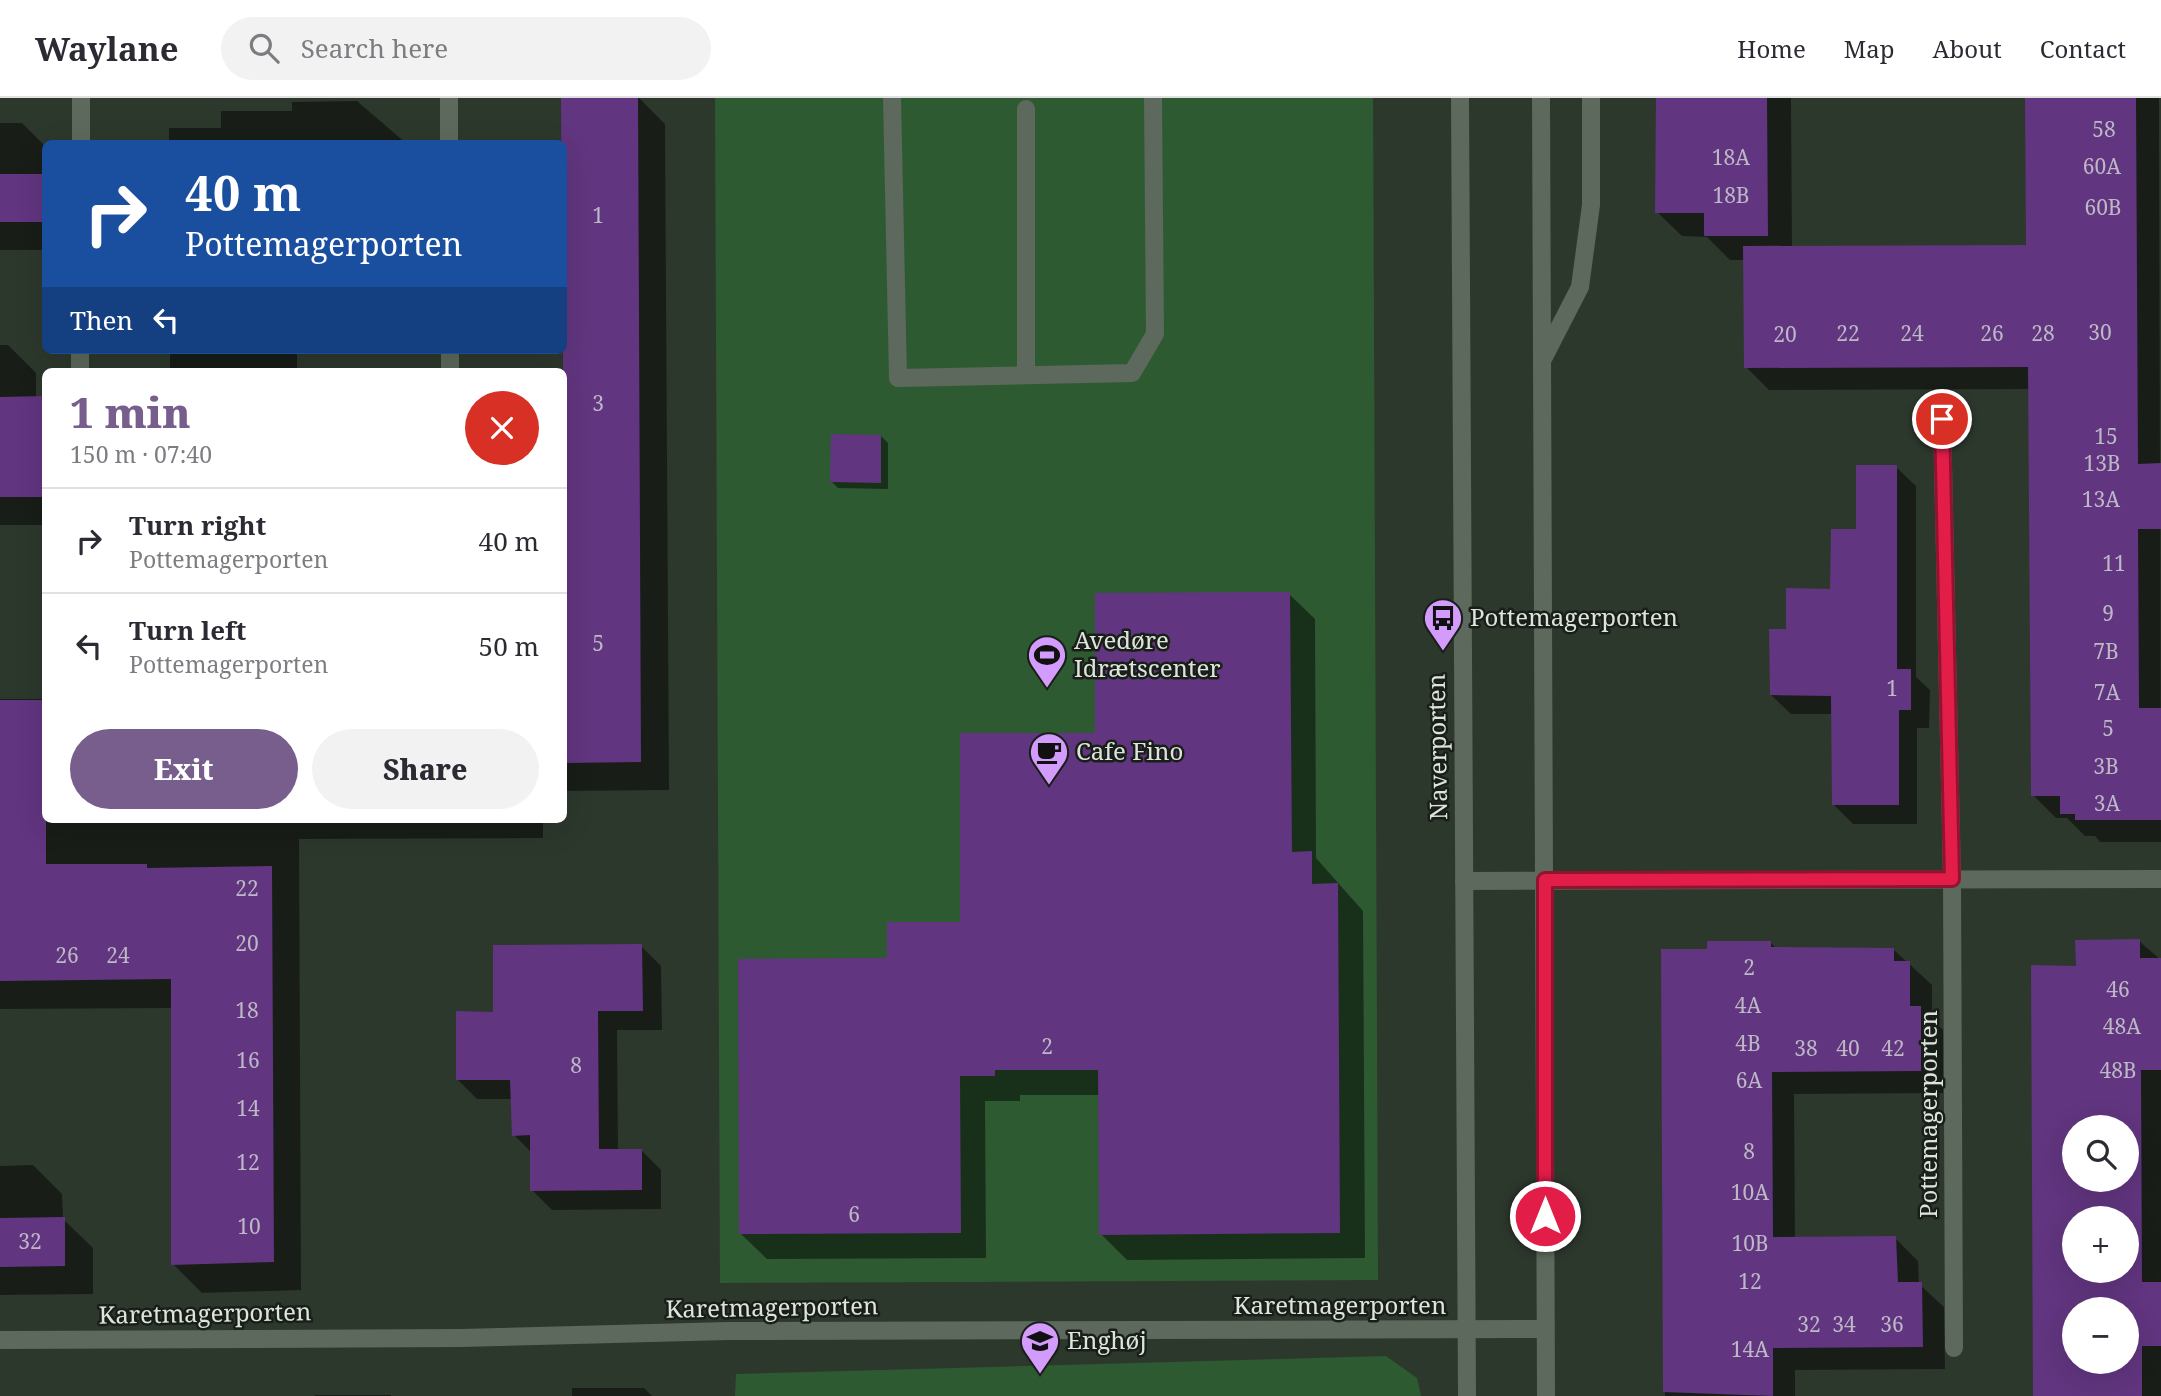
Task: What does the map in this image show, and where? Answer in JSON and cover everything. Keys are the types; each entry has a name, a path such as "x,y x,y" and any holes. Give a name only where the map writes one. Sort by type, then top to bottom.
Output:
{"street":[{"path":"81,98 81,140"},
{"path":"449,98 449,140"},
{"path":"892,98 898,378 1132,373 1155,334 1153,98"},
{"name":"Naverporten","path":"1460,98 1467,1396"},
{"path":"1541,98 1546,1396"},
{"path":"1543,359 1580,287 1591,205 1591,98"},
{"path":"1026,109 1026,375"},
{"name":"Pottemagerporten","path":"1942,419 1952,879 1954,1348"},
{"path":"1464,881 2161,878"},
{"name":"Karetmagerporten","path":"0,1340 461,1338 728,1331 1545,1328"}],"green space":[{"name":"Avedøre Idrætscenter","path":"715,98 1373,98 1378,1280 720,1283"},
{"name":"Enghøj","path":"1386,1356 1417,1378 1421,1396 735,1396 736,1374"}],"building":[{"path":"561,98 638,98 641,762 567,763 567,368 563,368 563,354 567,354 567,140 561,140"},
{"path":"1656,98 1767,98 1768,236 1704,236 1704,213 1655,213"},
{"path":"2025,98 2136,98 2138,464 2161,463 2161,529 2138,529 2139,708 2161,708 2161,820 2075,820 2075,814 2060,814 2060,796 2031,796 2028,367 1744,368 1743,246 2026,245"},
{"path":"0,174 42,174 42,222 0,222"},
{"path":"42,396 42,497 0,497 0,397"},
{"path":"831,434 881,435 881,483 830,482"},
{"path":"1856,465 1897,465 1897,669 1911,669 1911,710 1899,710 1899,805 1832,805 1831,696 1770,695 1769,629 1786,629 1786,588 1830,589 1831,529 1856,529"},
{"path":"1290,592 1292,852 1312,851 1312,884 1338,883 1340,1233 1099,1235 1098,1070 995,1070 995,1076 960,1076 961,1233 739,1234 738,959 887,958 887,922 960,922 960,733 1095,733 1095,593"},
{"path":"0,700 42,700 42,823 46,823 46,864 147,864 147,868 272,866 274,1262 171,1265 171,979 0,981"},
{"path":"2140,939 2140,958 2161,958 2161,1070 2141,1070 2142,1282 2161,1282 2161,1346 2142,1346 2142,1396 2033,1396 2031,965 2076,966 2075,940"},
{"path":"1707,941 1771,941 1771,947 1894,948 1894,961 1910,961 1910,1006 1921,1006 1921,1071 1772,1072 1773,1237 1896,1236 1898,1282 1922,1282 1923,1347 1773,1348 1773,1396 1663,1392 1661,949 1707,949"},
{"path":"642,944 643,1011 598,1011 599,1149 642,1149 642,1190 530,1191 530,1135 512,1136 510,1080 456,1080 456,1011 493,1012 493,945"},
{"path":"65,1217 65,1266 0,1267 0,1218"}],"place":[{"name":"Pottemagerporten","path":"1443,652"},
{"name":"Avedøre Idrætscenter","path":"1047,689"},
{"name":"Cafe Fino","path":"1049,786"},
{"name":"Enghøj","path":"1040,1375"}],"route":[{"path":"1545,1216 1545,880 1952,879 1942,419"}]}
